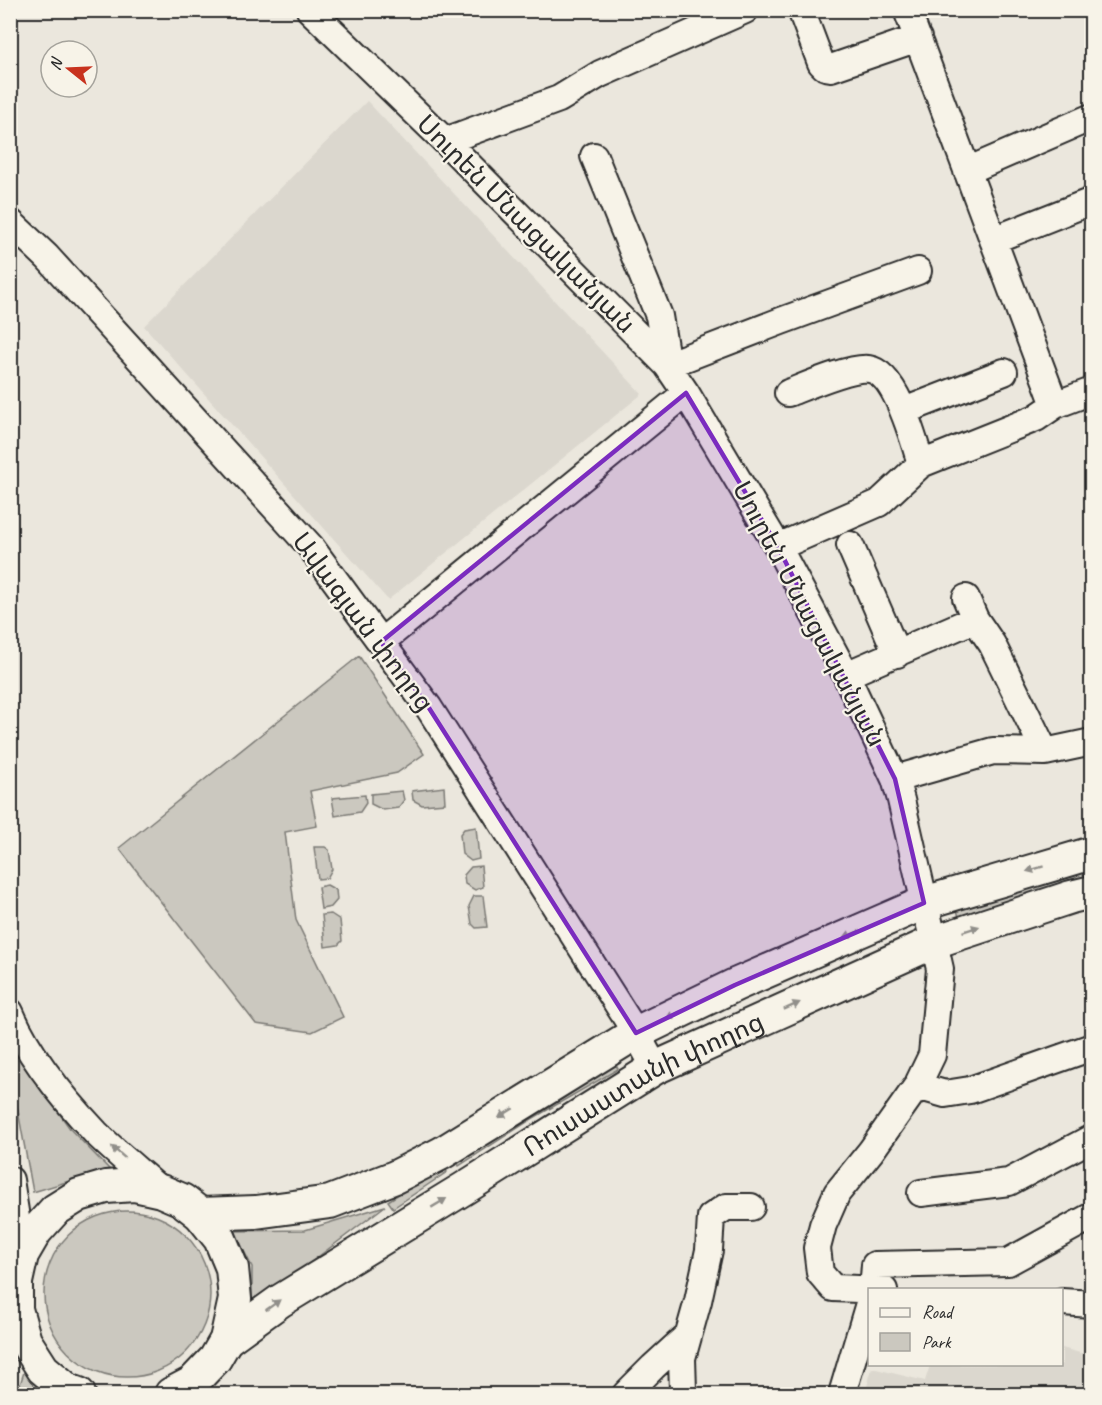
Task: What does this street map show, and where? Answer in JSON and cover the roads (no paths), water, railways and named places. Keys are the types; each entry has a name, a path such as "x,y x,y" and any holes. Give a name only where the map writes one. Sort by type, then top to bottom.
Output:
{"main road":[{"name":"Ռուսաստանի փողոց","path":"200,1214 256,1212 330,1202 395,1177 442,1153 636,1034 735,985 924,903 1092,853"},
{"name":"Ռուսաստանի փողոց","path":"226,1340 280,1300 463,1189 655,1068 934,942 1092,892"},
{"path":"79,1395 68,1390 43,1369 13,1318 16,1282 22,1255 36,1231 55,1210 79,1195 106,1186 134,1185 161,1191 182,1200 200,1214 220,1239 232,1268 235,1299 226,1340 215,1359 192,1383 171,1395"}],"street":[{"name":"Սուրեն Մնացականյան","path":"310,10 446,141 667,366 686,393 778,547 846,675 895,779 940,969 932,1054 917,1086 871,1151 837,1193 823,1225 817,1248 820,1273 833,1288 868,1289"},
{"path":"446,141 559,99 600,74 745,10"},
{"path":"801,10 825,68 831,68 918,38"},
{"path":"907,10 1055,405"},
{"path":"967,171 1092,117"},
{"path":"594,156 659,315 667,366 918,271"},
{"path":"993,240 1092,201"},
{"name":"Ավագյան փողոց","path":"10,222 47,257 310,546 429,708 636,1034 655,1068"},
{"path":"788,393 857,369 871,369 884,376 904,411 921,464"},
{"path":"904,411 1004,372"},
{"path":"778,547 879,503 921,464 1036,418 1055,405 1092,391"},
{"path":"381,642 686,393"},
{"path":"850,545 897,654"},
{"path":"846,675 897,654 971,608 992,644 1045,752"},
{"path":"895,779 993,751 1045,752 1092,741"},
{"path":"10,1012 26,1043 56,1088 96,1133 161,1191"},
{"path":"917,1086 945,1094 970,1090 1092,1047"},
{"path":"921,1193 1010,1182 1092,1138"},
{"path":"10,1180 22,1255"},
{"path":"686,1395 683,1391 682,1358 709,1250 711,1217 726,1207 751,1207"},
{"path":"873,1288 875,1265 1008,1262 1092,1216"},
{"path":"1063,1302 1092,1304"},
{"path":"842,1395 868,1307"},
{"path":"626,1395 653,1366 688,1335"}]}
